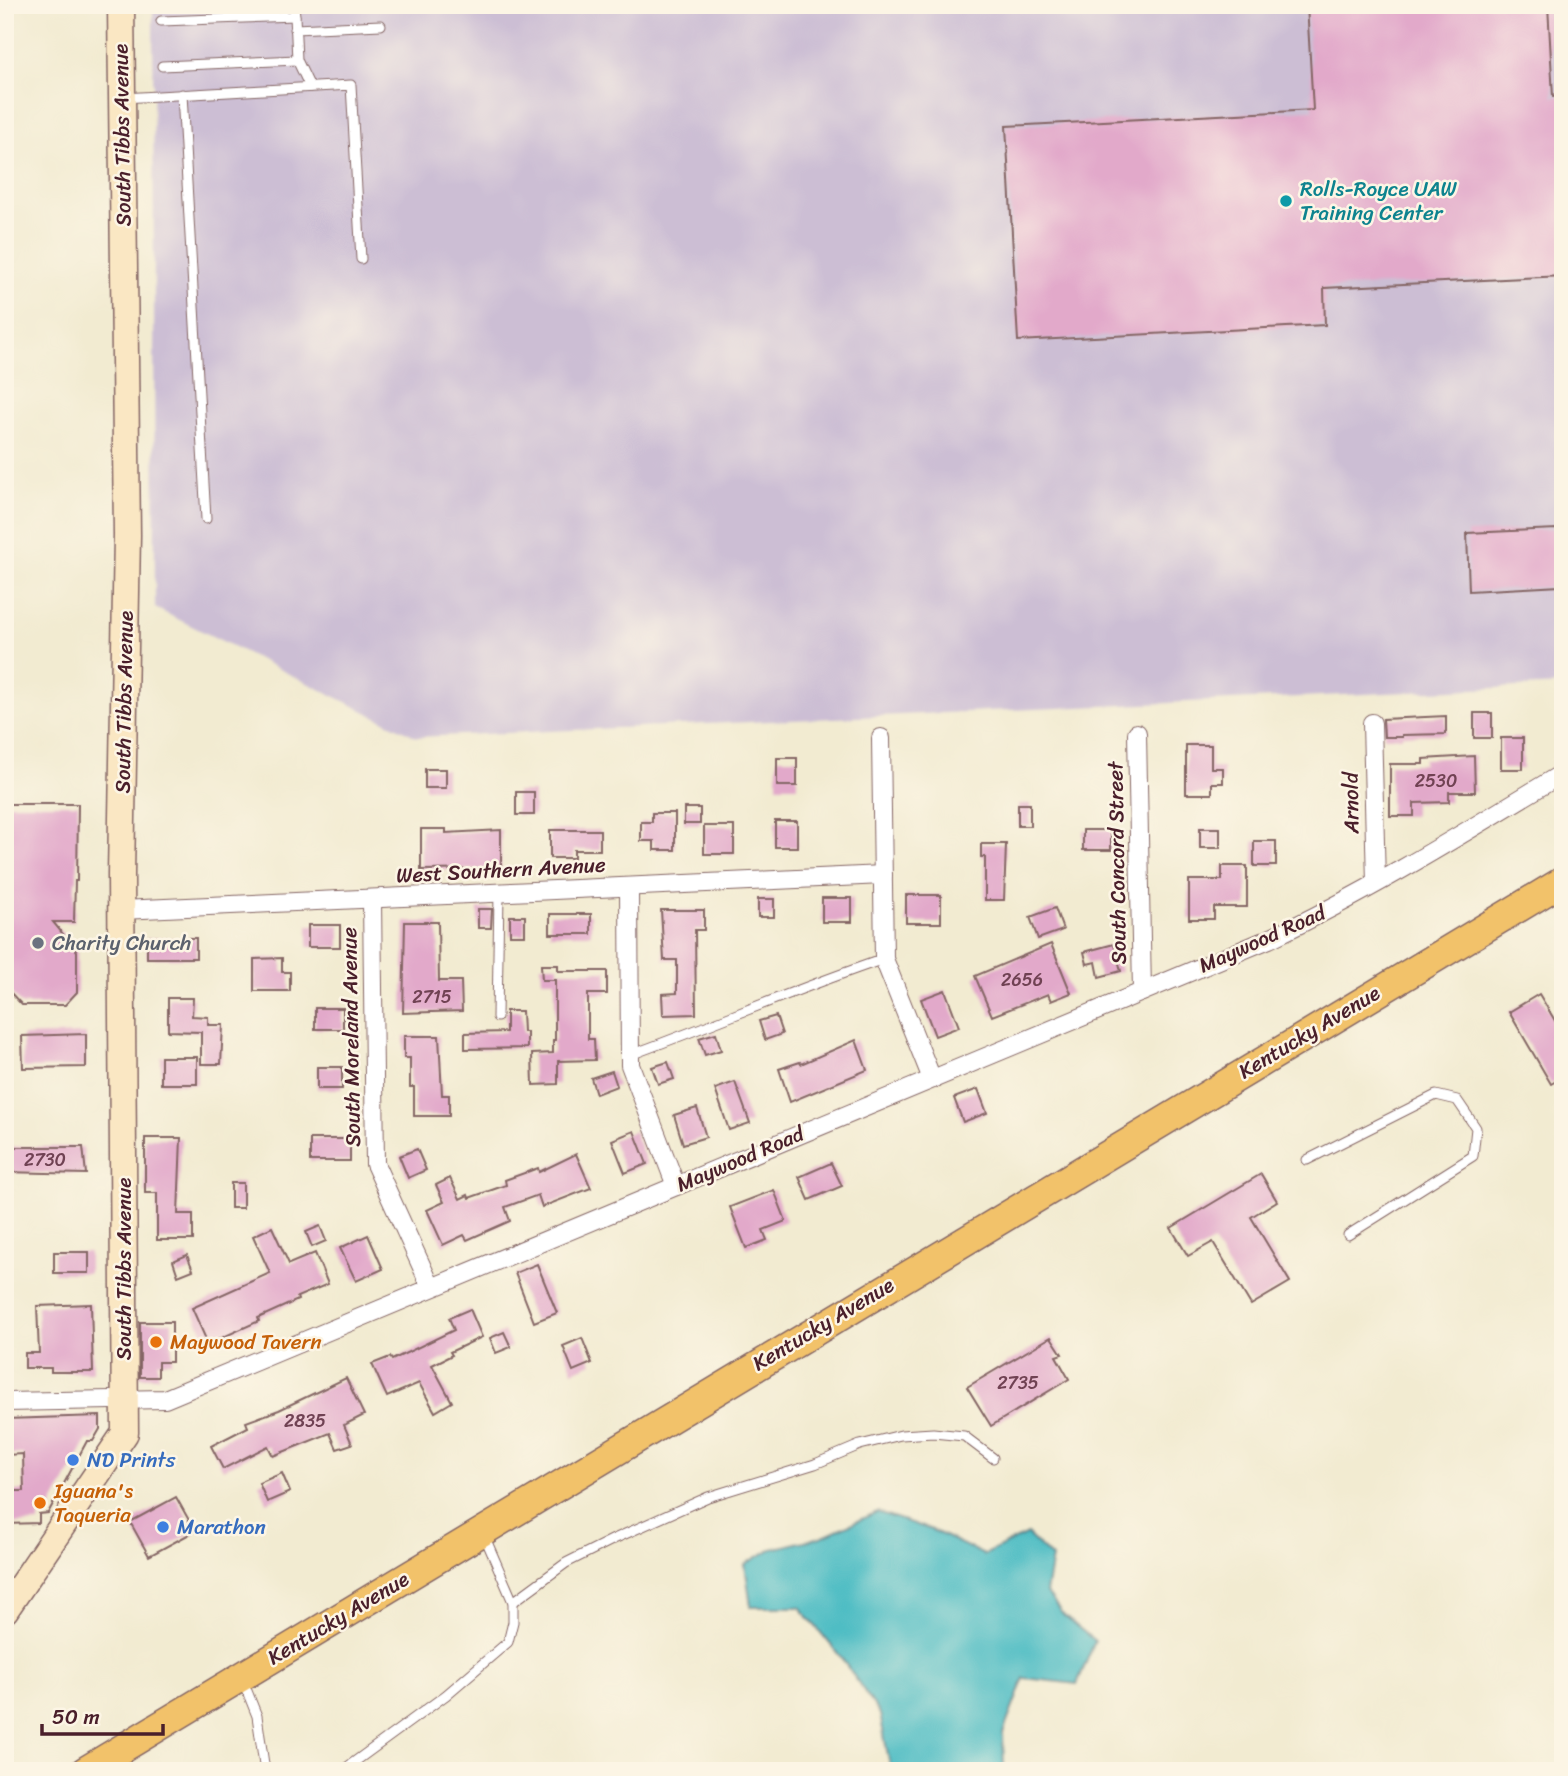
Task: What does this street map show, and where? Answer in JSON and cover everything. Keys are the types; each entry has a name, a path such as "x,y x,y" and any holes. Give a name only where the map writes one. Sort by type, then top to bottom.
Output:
{"main road":[{"name":"South Tibbs Avenue","path":"121,5 127,536 121,910 125,1399"},
{"name":"Kentucky Avenue","path":"85,1771 1563,881"},
{"path":"5,1610 125,1433 125,1399"}],"street":[{"name":"Arnold","path":"1372,723 1376,883"},
{"name":"South Concord Street","path":"1137,733 1142,992"},
{"path":"881,738 884,959 932,1079"},
{"name":"Maywood Road","path":"5,1402 165,1399 1269,939 1376,883 1563,773"},
{"name":"West Southern Avenue","path":"121,910 883,874"},
{"path":"629,887 630,1065 676,1186"},
{"name":"South Moreland Avenue","path":"372,899 375,1164 431,1287"}],"lane":[{"path":"294,5 298,60 310,87"},
{"path":"161,21 295,16"},
{"path":"295,29 381,25"},
{"path":"162,65 298,60"},
{"path":"122,98 351,85 361,259"},
{"path":"182,94 206,519"},
{"path":"497,1017 499,893"},
{"path":"630,1055 884,959"},
{"path":"1307,1160 1436,1095 1457,1100 1476,1128 1473,1156 1348,1235"},
{"path":"513,1602 566,1563 648,1523 708,1497 815,1464 860,1445 901,1435 933,1433 964,1436 993,1458"},
{"path":"342,1771 446,1695 508,1642 513,1622 513,1602 482,1531"},
{"path":"242,1676 257,1716 265,1771"}],"shaded area":[{"path":"153,5 1563,5 1563,685 417,737 155,608"}],"water":[{"path":"877,1512 932,1530 984,1555 1027,1534 1052,1558 1046,1592 1064,1616 1095,1641 1077,1684 1024,1678 1003,1733 1004,1771 891,1771 880,1714 840,1656 800,1607 751,1607 745,1564 772,1549 821,1537"}],"building":[{"name":"Rolls-Royce UAW Training Center","path":"1307,5 1548,5 1553,97 1563,96 1563,276 1324,288 1325,325 1018,341 1006,126 1313,110"},
{"path":"1557,529 1560,586 1469,591 1467,533"},
{"path":"1474,713 1492,713 1492,738 1474,738"},
{"path":"1446,716 1446,734 1384,737 1383,719"},
{"path":"1501,738 1523,738 1523,769 1501,769"},
{"path":"1186,745 1211,745 1211,768 1223,768 1223,783 1212,783 1212,794 1186,794"},
{"path":"1474,756 1475,792 1449,792 1449,802 1414,803 1414,816 1390,816 1390,764 1423,764 1423,759"},
{"path":"777,758 797,758 797,786 777,786"},
{"path":"425,769 446,769 446,788 425,788"},
{"path":"516,792 534,792 534,815 516,815"},
{"path":"5,804 78,804 74,922 53,922 77,951 77,992 65,1005 22,1005 8,990 8,982 5,982"},
{"path":"1018,804 1030,804 1030,826 1018,826"},
{"path":"684,808 700,808 700,824 684,824"},
{"path":"652,813 675,813 675,850 654,850 654,841 641,841 641,822 652,822"},
{"path":"775,821 797,821 797,847 775,847"},
{"path":"704,826 734,826 734,854 704,854"},
{"path":"1200,828 1220,828 1220,848 1200,848"},
{"path":"421,829 446,829 446,833 501,830 501,869 421,870"},
{"path":"550,830 600,830 600,850 574,850 574,858 550,858"},
{"path":"1083,830 1111,830 1111,850 1083,850"},
{"path":"1254,841 1276,841 1276,866 1254,866"},
{"path":"981,844 1006,844 1004,900 985,900 985,857 981,857"},
{"path":"1222,866 1247,866 1247,907 1214,907 1214,919 1189,919 1189,880 1222,880"},
{"path":"906,895 941,895 941,923 906,923"},
{"path":"822,898 852,898 852,922 822,922"},
{"path":"758,899 774,899 774,917 758,917"},
{"path":"1055,908 1063,930 1038,939 1030,917"},
{"path":"478,909 492,909 491,928 478,928"},
{"path":"661,910 704,910 704,930 695,930 696,1014 663,1015 662,994 677,993 677,960 664,960"},
{"path":"550,914 591,914 591,934 550,934"},
{"path":"510,916 525,916 525,935 510,935"},
{"path":"405,922 438,922 439,981 461,981 462,1011 403,1013"},
{"path":"308,925 340,925 340,947 308,947"},
{"path":"147,938 196,938 196,958 147,958"},
{"path":"1051,944 1071,993 1051,1001 1048,994 992,1016 975,976"},
{"path":"1114,944 1121,971 1099,977 1096,962 1087,964 1084,952"},
{"path":"282,958 282,972 290,972 290,991 254,991 254,959"},
{"path":"541,965 558,965 558,971 607,971 607,994 588,994 588,1039 594,1039 595,1060 558,1061 558,1084 533,1085 532,1054 553,1053 555,1040 555,980 542,980"},
{"path":"945,990 959,1027 935,1036 921,999"},
{"path":"1539,994 1563,1034 1563,1077 1551,1084 1509,1012"},
{"path":"168,998 193,998 192,1016 208,1017 208,1025 223,1025 221,1064 201,1064 201,1032 168,1031"},
{"path":"315,1008 343,1008 343,1029 315,1029"},
{"path":"506,1011 522,1011 523,1032 527,1032 527,1048 465,1049 465,1033 506,1032"},
{"path":"776,1016 782,1034 765,1040 759,1021"},
{"path":"716,1033 721,1050 705,1055 699,1038"},
{"path":"86,1034 86,1067 23,1068 22,1036"},
{"path":"404,1036 439,1036 442,1095 449,1095 449,1116 414,1116 414,1087 410,1087 410,1058 404,1058"},
{"path":"856,1040 867,1070 790,1102 779,1069 800,1062 801,1064"},
{"path":"161,1057 197,1057 197,1084 161,1084"},
{"path":"668,1062 674,1079 658,1084 652,1067"},
{"path":"317,1067 342,1067 342,1089 317,1089"},
{"path":"612,1071 617,1086 596,1094 591,1078"},
{"path":"735,1082 750,1123 729,1130 715,1089"},
{"path":"978,1089 987,1113 963,1122 954,1098"},
{"path":"697,1108 706,1137 683,1144 674,1115"},
{"path":"634,1131 647,1164 625,1173 612,1140"},
{"path":"145,1138 181,1138 178,1214 193,1214 193,1240 157,1240 157,1193 145,1193"},
{"path":"310,1139 350,1139 350,1161 310,1161"},
{"path":"5,1147 83,1147 86,1174 5,1172"},
{"path":"417,1149 426,1170 408,1178 399,1156"},
{"path":"576,1154 591,1188 542,1207 538,1195 505,1207 510,1221 467,1240 464,1235 443,1245 427,1210 444,1202 436,1185 450,1178 460,1199 468,1195 469,1198 506,1185 505,1180 538,1168 539,1172"},
{"path":"831,1163 842,1186 809,1200 799,1177"},
{"path":"1261,1174 1277,1201 1251,1217 1290,1282 1251,1305 1213,1242 1188,1256 1171,1228"},
{"path":"231,1183 243,1183 243,1208 231,1208"},
{"path":"774,1190 786,1221 763,1230 767,1240 746,1248 730,1207"},
{"path":"320,1226 326,1241 312,1247 306,1232"},
{"path":"272,1227 289,1264 315,1253 328,1284 297,1297 298,1300 258,1318 259,1321 208,1344 192,1308 270,1273 253,1236"},
{"path":"368,1235 383,1269 356,1281 340,1248"},
{"path":"54,1252 89,1252 89,1273 54,1273"},
{"path":"187,1255 193,1270 178,1276 173,1261"},
{"path":"537,1264 557,1313 534,1322 515,1273"},
{"path":"91,1304 93,1372 51,1372 51,1368 25,1368 25,1353 39,1353 37,1306"},
{"path":"470,1309 482,1337 450,1352 452,1355 432,1365 452,1402 435,1412 419,1383 387,1397 372,1364 390,1357 392,1360 454,1330 449,1318"},
{"name":"Maywood Tavern","path":"140,1322 172,1322 172,1362 158,1362 158,1377 140,1377"},
{"path":"504,1332 511,1347 496,1353 490,1338"},
{"path":"1051,1337 1062,1354 1056,1356 1069,1379 991,1426 967,1387"},
{"path":"582,1338 592,1363 573,1371 563,1346"},
{"path":"346,1378 364,1415 344,1425 352,1444 337,1449 330,1433 273,1456 268,1446 223,1469 211,1446 248,1427 246,1422 279,1410"},
{"path":"100,1416 100,1429 93,1441 87,1441 48,1513 39,1514 39,1523 5,1524 5,1502 13,1502 13,1491 24,1491 23,1454 5,1455 5,1419"},
{"path":"282,1473 290,1492 267,1502 259,1483"},
{"name":"Marathon","path":"176,1497 195,1531 149,1556 130,1522"}],"place":[{"name":"Rolls-Royce UAW Training Center","path":"1286,201"},
{"name":"Charity Church","path":"38,943"},
{"name":"Maywood Tavern","path":"156,1342"},
{"name":"ND Prints","path":"73,1460"},
{"name":"Iguana's Taqueria","path":"40,1503"},
{"name":"Marathon","path":"163,1527"}]}
